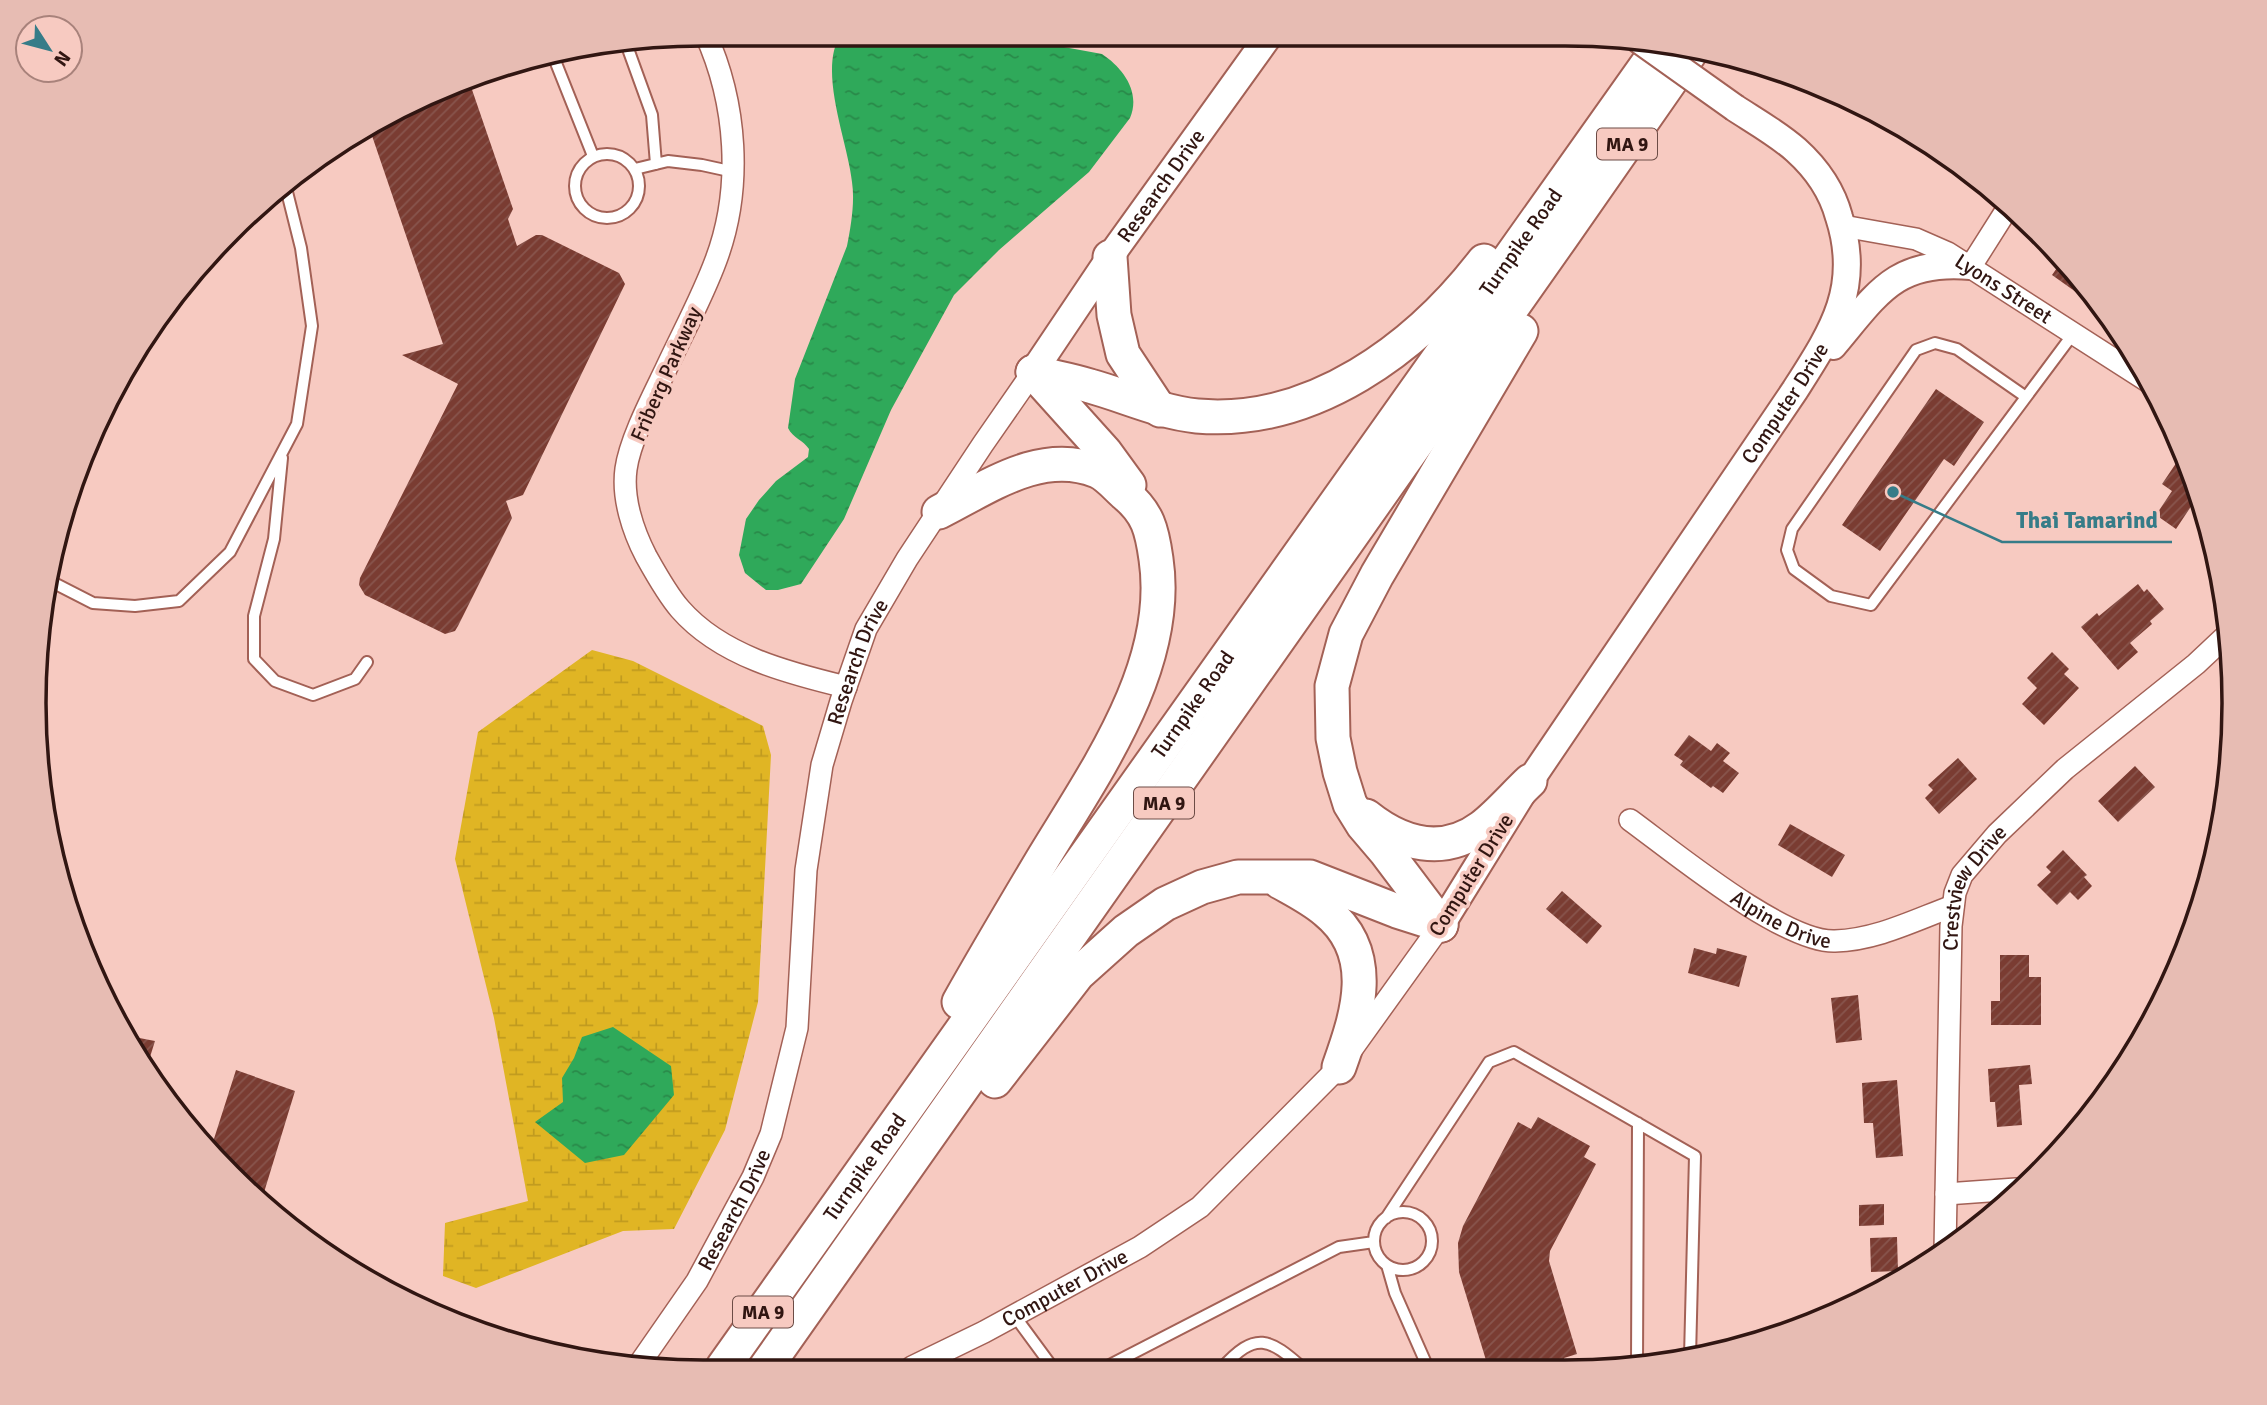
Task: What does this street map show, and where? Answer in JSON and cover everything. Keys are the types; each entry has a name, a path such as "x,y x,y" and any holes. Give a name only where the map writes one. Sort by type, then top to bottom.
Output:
{"highway":[{"name":"Turnpike Road","path":"728,1360 1656,52"},
{"name":"Turnpike Road","path":"771,1360 1687,57"},
{"path":"1034,372 1091,386 1160,410 1206,416 1267,411 1309,400 1347,383 1389,355 1438,312 1470,279 1525,207 1570,172"},
{"path":"1441,925 1363,825 1350,804 1333,738 1332,686 1346,634 1384,564 1547,290 1561,238"},
{"path":"1110,257 1114,315 1123,354 1160,410"},
{"path":"802,1256 945,1026 1104,757 1133,700 1149,651 1158,607 1157,565 1152,532 1125,478 1034,372"},
{"path":"939,512 1028,468 1063,462 1099,471 1140,507"},
{"path":"1350,804 1394,836 1439,845 1481,828 1530,781"},
{"path":"783,1360 1032,1030 1078,974 1126,931 1165,904 1202,887 1238,877 1310,877 1441,925"},
{"path":"1271,877 1326,910 1339,923 1355,953 1361,989 1356,1018 1339,1067"}],"street":[{"name":"Friberg Parkway","path":"711,46 717,59 729,115 734,172 730,210 717,258 642,418 626,469 628,509 638,540 659,578 681,610 713,637 745,655 793,674 846,687"},
{"name":"Research Drive","path":"645,1357 697,1281 747,1188 771,1134 797,1028 806,870 822,765 866,629 907,559 1110,257 1262,46"},
{"name":"Computer Drive","path":"926,1360 1140,1247 1200,1207 1339,1067 1441,925 1530,781 1822,348 1840,308 1848,269 1843,226 1828,190 1814,169 1796,150 1656,52"},
{"path":"1796,390 1886,285 1916,270 1949,264 1971,267 2004,214"},
{"name":"Lyons Street","path":"1843,226 1916,239 1948,253 2131,371"},
{"name":"Crestview Drive","path":"1945,1238 1953,906 1962,875 1997,834 2065,769 2218,643"},
{"name":"Alpine Drive","path":"1630,820 1744,903 1815,938 1831,942 1869,937 1953,906"},
{"path":"1946,1194 2005,1190"}],"lane":[{"path":"628,50 652,115 656,164"},
{"path":"556,62 593,156"},
{"path":"609,153 624,158 635,169 640,184 636,200 627,212 612,218 597,217 583,209 575,196 574,180 580,166 593,156 609,153"},
{"path":"635,169 668,161 734,172"},
{"path":"56,584 93,603 135,606 179,601 230,552 297,424 312,326 301,248 287,194"},
{"path":"2026,397 1957,349 1936,343 1916,350 1792,529 1787,550 1794,569 1831,596 1871,605 2073,334"},
{"path":"283,452 274,539 254,617 254,659 275,681 313,695 355,679 368,662"},
{"path":"1386,1218 1399,1212 1413,1213 1428,1227 1432,1247 1426,1259 1415,1268 1401,1270 1388,1265 1378,1255 1374,1242 1377,1228 1489,1062 1514,1052 1695,1156 1690,1347"},
{"path":"1637,1355 1638,1123"},
{"path":"1120,1360 1339,1247 1374,1242"},
{"path":"1388,1265 1395,1293 1425,1360"},
{"path":"1014,1315 1047,1360"},
{"path":"1229,1360 1249,1344 1265,1342 1279,1348 1293,1360"}],"green space":[{"path":"592,650 633,661 763,726 771,755 758,1002 725,1130 674,1229 623,1231 476,1288 443,1276 445,1223 528,1201 494,1018 455,859 478,732"}],"water":[{"path":"835,46 1059,46 1102,54 1117,66 1128,82 1132,90 1133,108 1130,118 1089,172 999,250 954,295 891,410 844,519 801,584 766,590 745,573 739,555 746,519 776,481 808,457 809,449 788,428 795,379 847,246 851,222 852,182 833,86"},
{"path":"613,1027 671,1066 674,1095 624,1155 585,1163 535,1122 563,1102 562,1078 582,1037"}],"building":[{"path":"471,88 513,209 508,219 517,246 536,235 542,235 619,273 625,284 523,495 506,501 512,518 458,626 455,631 445,634 365,595 359,585 360,578 458,384 402,355 443,344 372,135 412,113"},
{"path":"2057,268 2078,294 2052,275"},
{"path":"1936,389 1984,422 1954,466 1944,459 1880,551 1842,525"},
{"path":"2176,463 2191,506 2176,529 2156,515 2172,491 2162,484"},
{"path":"2138,584 2144,592 2147,589 2164,609 2150,621 2152,624 2130,643 2138,652 2118,670 2081,627"},
{"path":"2052,652 2069,669 2064,674 2079,688 2044,725 2022,704 2037,688 2027,678"},
{"path":"1689,735 1711,751 1717,743 1730,753 1723,761 1739,773 1723,793 1713,786 1711,788 1680,765 1683,761 1674,755"},
{"path":"1958,758 1977,779 1939,814 1925,798 1933,790 1928,785"},
{"path":"2135,766 2155,787 2118,822 2098,801"},
{"path":"1790,824 1845,855 1832,877 1778,845"},
{"path":"2063,850 2087,875 2084,877 2092,886 2078,900 2070,892 2057,905 2037,885 2051,872 2046,867"},
{"path":"1562,891 1602,926 1587,944 1546,909"},
{"path":"1694,948 1716,954 1717,948 1747,956 1739,987 1688,973"},
{"path":"2000,955 2029,955 2029,977 2041,977 2041,1025 1991,1025 1991,1001 2000,1001"},
{"path":"1858,995 1862,1040 1836,1043 1831,998"},
{"path":"138,1038 155,1041 150,1058"},
{"path":"2030,1065 2032,1084 2019,1085 2022,1125 1997,1127 1995,1102 1990,1102 1988,1069"},
{"path":"236,1070 295,1091 264,1192 213,1141"},
{"path":"1897,1080 1903,1156 1876,1158 1873,1123 1864,1123 1862,1083"},
{"path":"1538,1117 1590,1146 1584,1157 1596,1164 1550,1251 1549,1261 1577,1354 1564,1360 1486,1360 1459,1272 1458,1243 1463,1226 1518,1122 1531,1129"},
{"path":"1884,1204 1884,1225 1859,1226 1859,1205"},
{"path":"1897,1237 1898,1268 1893,1271 1871,1272 1870,1238"}],"place":[{"name":"Thai Tamarind","path":"1893,492"}]}
